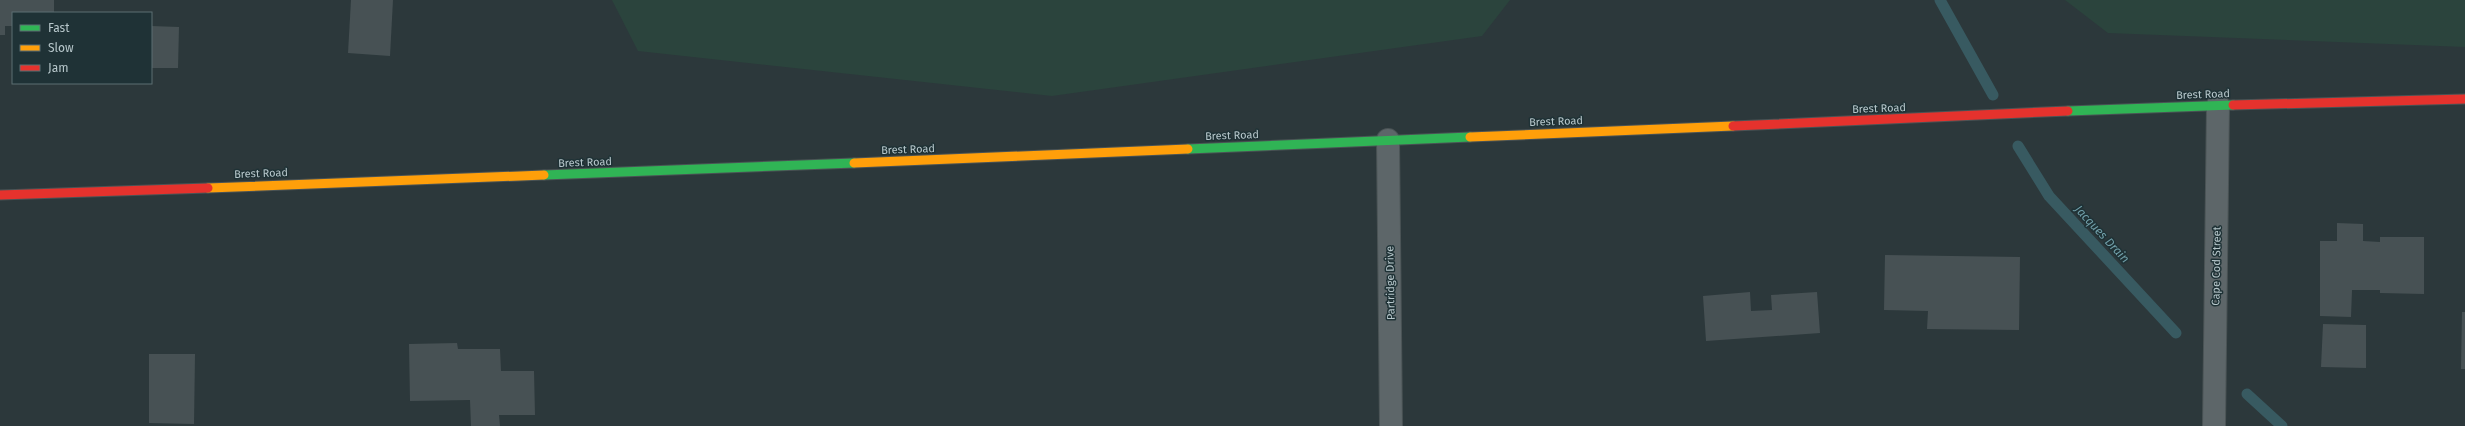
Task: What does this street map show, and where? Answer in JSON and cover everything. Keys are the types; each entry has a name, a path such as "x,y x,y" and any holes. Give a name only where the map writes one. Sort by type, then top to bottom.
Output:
{"street":[{"name":"Brest Road","path":"0,195 757,168 2218,105 2465,99"},
{"name":"Cape Cod Street","path":"2214,426 2218,105"},
{"name":"Partridge Drive","path":"1388,140 1391,426"}],"green space":[{"path":"612,0 1510,0 1482,36 1052,96 638,51"},
{"path":"2065,0 2465,0 2465,47 2108,33"}],"building":[{"path":"0,0 54,0 54,12 12,12 12,26 5,26 5,35 0,35"},
{"path":"351,0 393,0 390,56 348,53"},
{"path":"152,26 179,27 178,68 152,68"},
{"path":"2337,223 2363,224 2363,241 2380,242 2380,237 2424,237 2424,294 2380,293 2380,290 2352,290 2351,317 2320,316 2320,241 2337,241"},
{"path":"1885,255 2020,257 2019,330 1927,329 1928,311 1884,310"},
{"path":"1750,292 1751,311 1772,310 1771,295 1817,292 1820,333 1706,341 1703,296"},
{"path":"2462,312 2465,312 2465,369 2461,369"},
{"path":"2323,324 2366,325 2366,368 2321,367"},
{"path":"457,343 458,349 500,349 501,371 534,371 535,415 499,415 500,426 471,426 470,400 410,401 409,344"},
{"path":"149,354 195,354 194,424 149,423"}],"waterway":[{"name":"Jacques Drain","path":"1940,0 1993,95"},
{"name":"Jacques Drain","path":"2018,146 2049,196 2176,333"},
{"name":"Jacques Drain","path":"2247,394 2282,426"}],"traffic: fast":[{"path":"2068,111 2233,105"},
{"path":"1188,149 1470,137"},
{"path":"544,175 854,163"}],"traffic: slow":[{"path":"1470,137 1733,126"},
{"path":"854,163 1188,149"},
{"path":"208,188 544,175"}],"traffic: jam":[{"path":"2233,105 2465,99"},
{"path":"1733,126 2068,111"},
{"path":"0,195 208,188"}]}
